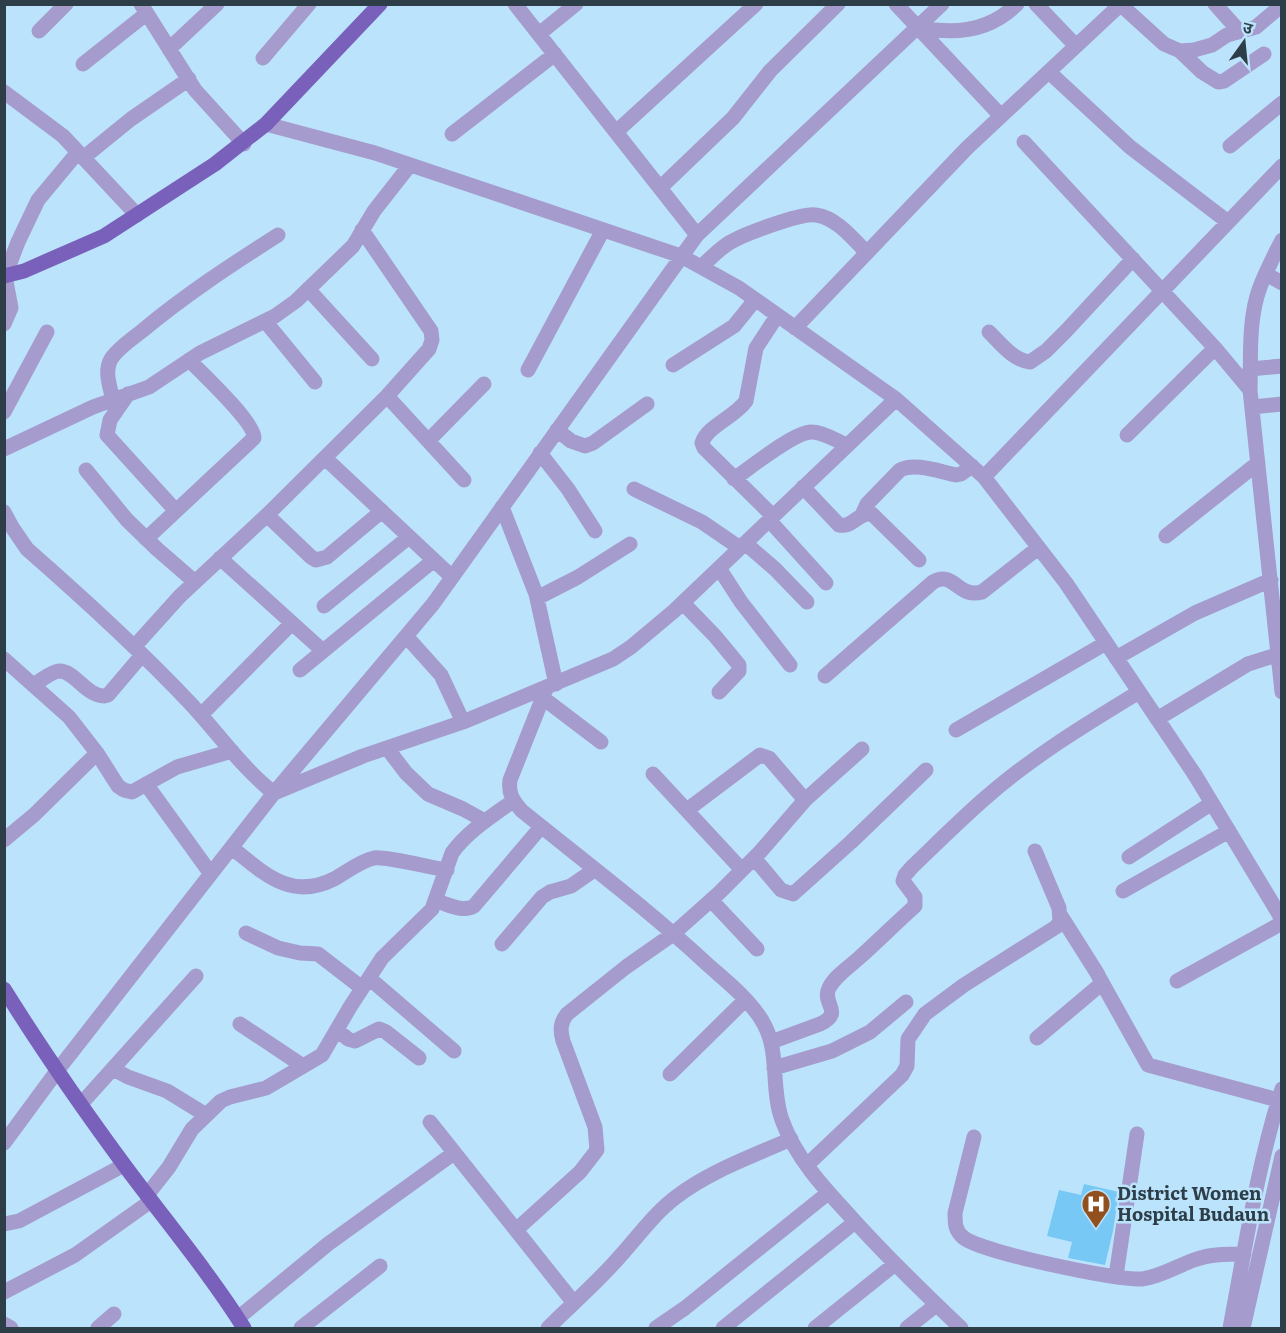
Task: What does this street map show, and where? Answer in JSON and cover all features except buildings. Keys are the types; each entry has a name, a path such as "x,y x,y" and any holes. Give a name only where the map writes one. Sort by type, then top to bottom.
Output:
{"main road":[{"path":"5,276 24,271 104,236 192,181 244,144 266,124 380,4"},
{"path":"4,988 57,1071 124,1165 201,1264 241,1323"}],"street":[{"path":"39,31 66,4"},
{"path":"169,49 217,4"},
{"path":"263,58 309,4"},
{"path":"515,4 697,235"},
{"path":"539,34 576,4"},
{"path":"616,132 756,4"},
{"path":"660,188 733,118 770,71 838,4"},
{"path":"896,4 1001,116"},
{"path":"4,1143 57,1071 274,794 433,604 697,235 942,4"},
{"path":"918,27 934,30 974,28 996,21 1017,4"},
{"path":"1036,4 1076,46"},
{"path":"1215,4 1239,31"},
{"path":"795,328 967,148 1121,5 1164,45 1180,51 1202,72 1218,82 1224,81 1264,54"},
{"path":"1180,51 1212,45 1227,35 1256,27 1281,5"},
{"path":"83,64 144,9 203,101 244,144"},
{"path":"452,134 555,54"},
{"path":"1049,72 1130,147 1228,222"},
{"path":"4,324 11,308 5,276 31,213 52,182 81,155 189,79"},
{"path":"4,92 63,136 137,215"},
{"path":"1230,146 1281,103"},
{"path":"266,124 375,153 681,256 755,300 896,399 978,471 1066,583 1212,803 1281,921 1177,981"},
{"path":"1024,142 1215,348 1250,390"},
{"path":"5,448 93,407 149,387 214,345 265,321 296,301 349,251 374,211 410,165"},
{"path":"862,515 867,504 905,467 956,475 978,471 1162,291 1281,166"},
{"path":"701,267 732,241 789,220 815,214 836,223 867,253"},
{"path":"528,370 603,230"},
{"path":"33,685 61,671 91,692 104,696 108,694 180,596 325,458 387,396 429,349 432,340 431,331 362,231"},
{"path":"113,400 108,380 108,367 111,359 119,350 167,310 278,235"},
{"path":"1281,240 1260,289 1255,310 1250,369 1250,390 1271,580 1278,620 1281,692"},
{"path":"989,332 1015,356 1022,361 1030,362 1046,351 1066,331 1133,259"},
{"path":"1266,274 1281,283"},
{"path":"308,289 372,359"},
{"path":"674,365 734,326 755,300"},
{"path":"777,316 756,348 746,401 742,408 703,438 702,443 704,448 771,518 826,583"},
{"path":"265,321 315,382"},
{"path":"4,412 47,332"},
{"path":"1127,435 1215,348"},
{"path":"146,539 254,438 255,432 243,417 189,360"},
{"path":"1250,369 1281,366"},
{"path":"429,440 484,384"},
{"path":"129,394 110,420 107,435 176,511"},
{"path":"387,396 464,480"},
{"path":"274,794 387,748 548,690 613,659 631,647 683,603 896,399"},
{"path":"557,430 571,441 585,446 647,404"},
{"path":"1252,406 1281,404"},
{"path":"734,479 787,442 808,432 815,432 847,445"},
{"path":"540,453 568,489 595,531"},
{"path":"325,458 452,577"},
{"path":"1166,536 1258,463"},
{"path":"86,470 127,520 195,582"},
{"path":"803,487 839,525 848,526 862,515 872,514 919,560"},
{"path":"634,489 702,522 742,545 775,569 807,602"},
{"path":"502,507 537,598 548,690 510,780 509,790 513,801 522,812 673,934 746,1000 761,1019 771,1042 776,1095 782,1120 807,1165 828,1193 855,1222 961,1329"},
{"path":"4,512 27,549 138,651 201,715 256,779 274,794"},
{"path":"267,515 316,560 327,557 382,512"},
{"path":"324,606 409,537"},
{"path":"537,598 578,578 630,544"},
{"path":"825,676 933,582 940,578 947,579 967,593 982,592 1038,548"},
{"path":"220,558 323,651"},
{"path":"300,670 434,560"},
{"path":"719,568 741,602 790,665"},
{"path":"1116,658 1195,613 1271,580"},
{"path":"683,603 738,661 739,670 719,692"},
{"path":"201,715 292,623"},
{"path":"406,636 441,675 463,722"},
{"path":"956,730 1106,643"},
{"path":"1157,719 1248,664 1279,654"},
{"path":"4,659 69,717 97,753 112,778 124,790 132,792 177,766 232,751"},
{"path":"548,690 601,742"},
{"path":"771,1042 820,1024 832,1015 827,994 829,987 915,906 915,897 903,881 912,867 983,800 1019,771 1139,692"},
{"path":"387,748 406,773 428,795 485,821"},
{"path":"516,1230 580,1172 597,1150 595,1126 563,1041 560,1029 562,1021 576,1006 673,934 711,900 754,858 804,801 862,749"},
{"path":"4,840 97,753"},
{"path":"687,810 760,755 765,755 775,764 804,801"},
{"path":"754,858 781,890 793,894 926,770"},
{"path":"654,774 742,870"},
{"path":"146,784 212,874"},
{"path":"4,1292 75,1255 149,1198 192,1129 221,1101 266,1088 322,1055 382,958 427,916 436,901 452,853 468,834 513,801"},
{"path":"1129,857 1212,803"},
{"path":"436,901 463,909 474,906 541,827"},
{"path":"1123,891 1229,831"},
{"path":"232,848 269,878 278,883 291,885 313,886 325,883 363,862 380,857 447,870"},
{"path":"1035,851 1061,915 1148,1065 1280,1095 1244,1254 1230,1329"},
{"path":"502,944 542,897 550,892 572,886 594,870"},
{"path":"711,900 758,950"},
{"path":"807,1165 902,1076 907,1066 908,1039 925,1014 964,985 1056,927 1061,915"},
{"path":"246,933 278,948 318,954 365,983 454,1051"},
{"path":"81,1104 196,976"},
{"path":"1037,1038 1094,991 1100,985 1100,979"},
{"path":"670,1074 746,1000"},
{"path":"774,1068 832,1051 870,1032 906,1002"},
{"path":"240,1024 303,1066"},
{"path":"338,1030 348,1039 355,1041 379,1029 419,1058"},
{"path":"113,1069 167,1091 206,1115"},
{"path":"430,1122 574,1303"},
{"path":"1116,1276 1137,1134"},
{"path":"974,1137 955,1213 957,1231 973,1243 1068,1269 1144,1279 1209,1256 1244,1254"},
{"path":"548,1329 612,1266 675,1198 722,1170 791,1139"},
{"path":"241,1323 328,1244 454,1153"},
{"path":"1243,1329 1281,1156"},
{"path":"4,1224 19,1221 124,1165"},
{"path":"656,1329 828,1193"},
{"path":"723,1329 855,1222"},
{"path":"815,1329 895,1264"},
{"path":"301,1329 380,1266"},
{"path":"907,1329 936,1305"},
{"path":"98,1329 114,1314"},
{"path":"4,1324 11,1329"}],"place":[{"name":"District Women Hospital Budaun","path":"1096,1230"}]}
